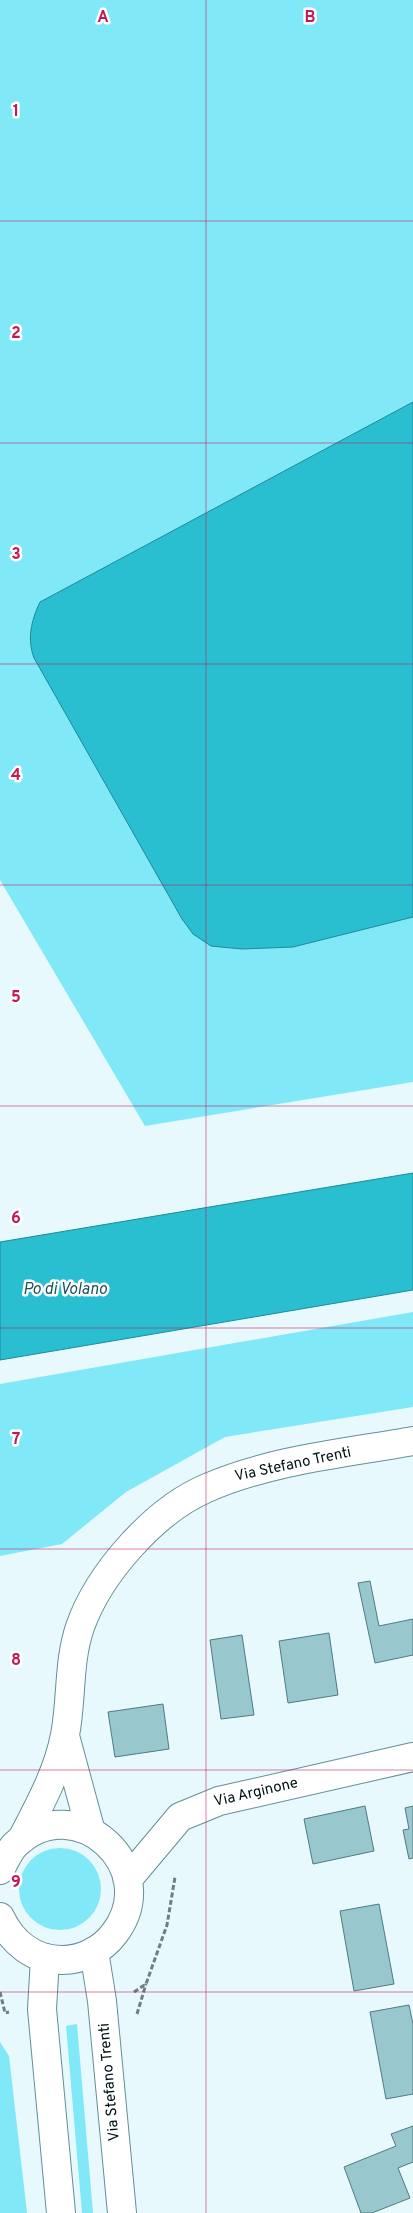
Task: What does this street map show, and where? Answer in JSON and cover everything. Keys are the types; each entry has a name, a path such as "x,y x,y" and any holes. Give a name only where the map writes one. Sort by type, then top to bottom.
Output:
{"main road":[{"name":"Via Stefano Trenti","path":"0,1870 12,1844 45,1796 65,1736 70,1675 80,1628 92,1600 105,1578 122,1555 141,1535 178,1504 206,1488 230,1479 281,1465 413,1441"},
{"name":"Via Stefano Trenti","path":"65,1736 91,1832"},
{"name":"Via Arginone","path":"128,1879 180,1817 193,1810 219,1801 413,1757"},
{"path":"1,1921 15,1941 26,1950 45,1958 62,1960 80,1958 109,1941 118,1929 126,1912 130,1897 128,1879 120,1858 111,1846 91,1832 78,1827 58,1825 42,1828 12,1844"},
{"name":"Via Stefano Trenti","path":"94,1951 102,2002 122,2213"},
{"path":"45,1958 42,2009 61,2213"}],"shaded area":[{"path":"0,0 413,0 413,1082 145,1126 0,880"},
{"path":"413,1312 413,1407 225,1437 126,1492 62,1544 0,1556 0,1384"},
{"path":"52,1848 68,1848 83,1855 94,1866 101,1881 98,1905 89,1918 68,1930 52,1930 37,1923 26,1912 19,1897 19,1881 26,1866 37,1855"},
{"path":"77,2024 93,2213 82,2213 66,2026"},
{"path":"0,2042 9,2056 27,2213 0,2213"}],"water":[{"path":"413,402 413,917 293,947 242,949 211,946 193,934 182,919 34,658 30,637 37,609 40,602"},
{"name":"Po di Volano","path":"413,1173 413,1290 0,1360 0,1242"}],"building":[{"path":"370,1581 379,1626 413,1619 413,1655 375,1663 358,1583"},
{"path":"329,1633 338,1695 288,1703 279,1641"},
{"path":"242,1635 254,1715 221,1719 210,1640"},
{"path":"163,1704 169,1749 115,1757 108,1712"},
{"path":"365,1806 374,1851 313,1864 304,1819"},
{"path":"413,1806 413,1858 409,1859 403,1830 409,1829 405,1808"},
{"path":"379,1904 394,1984 354,1991 340,1911"},
{"path":"409,2005 413,2024 413,2094 386,2099 370,2012"},
{"path":"413,2126 413,2162 398,2168 410,2198 372,2213 361,2213 344,2167 396,2146 391,2134"}]}
